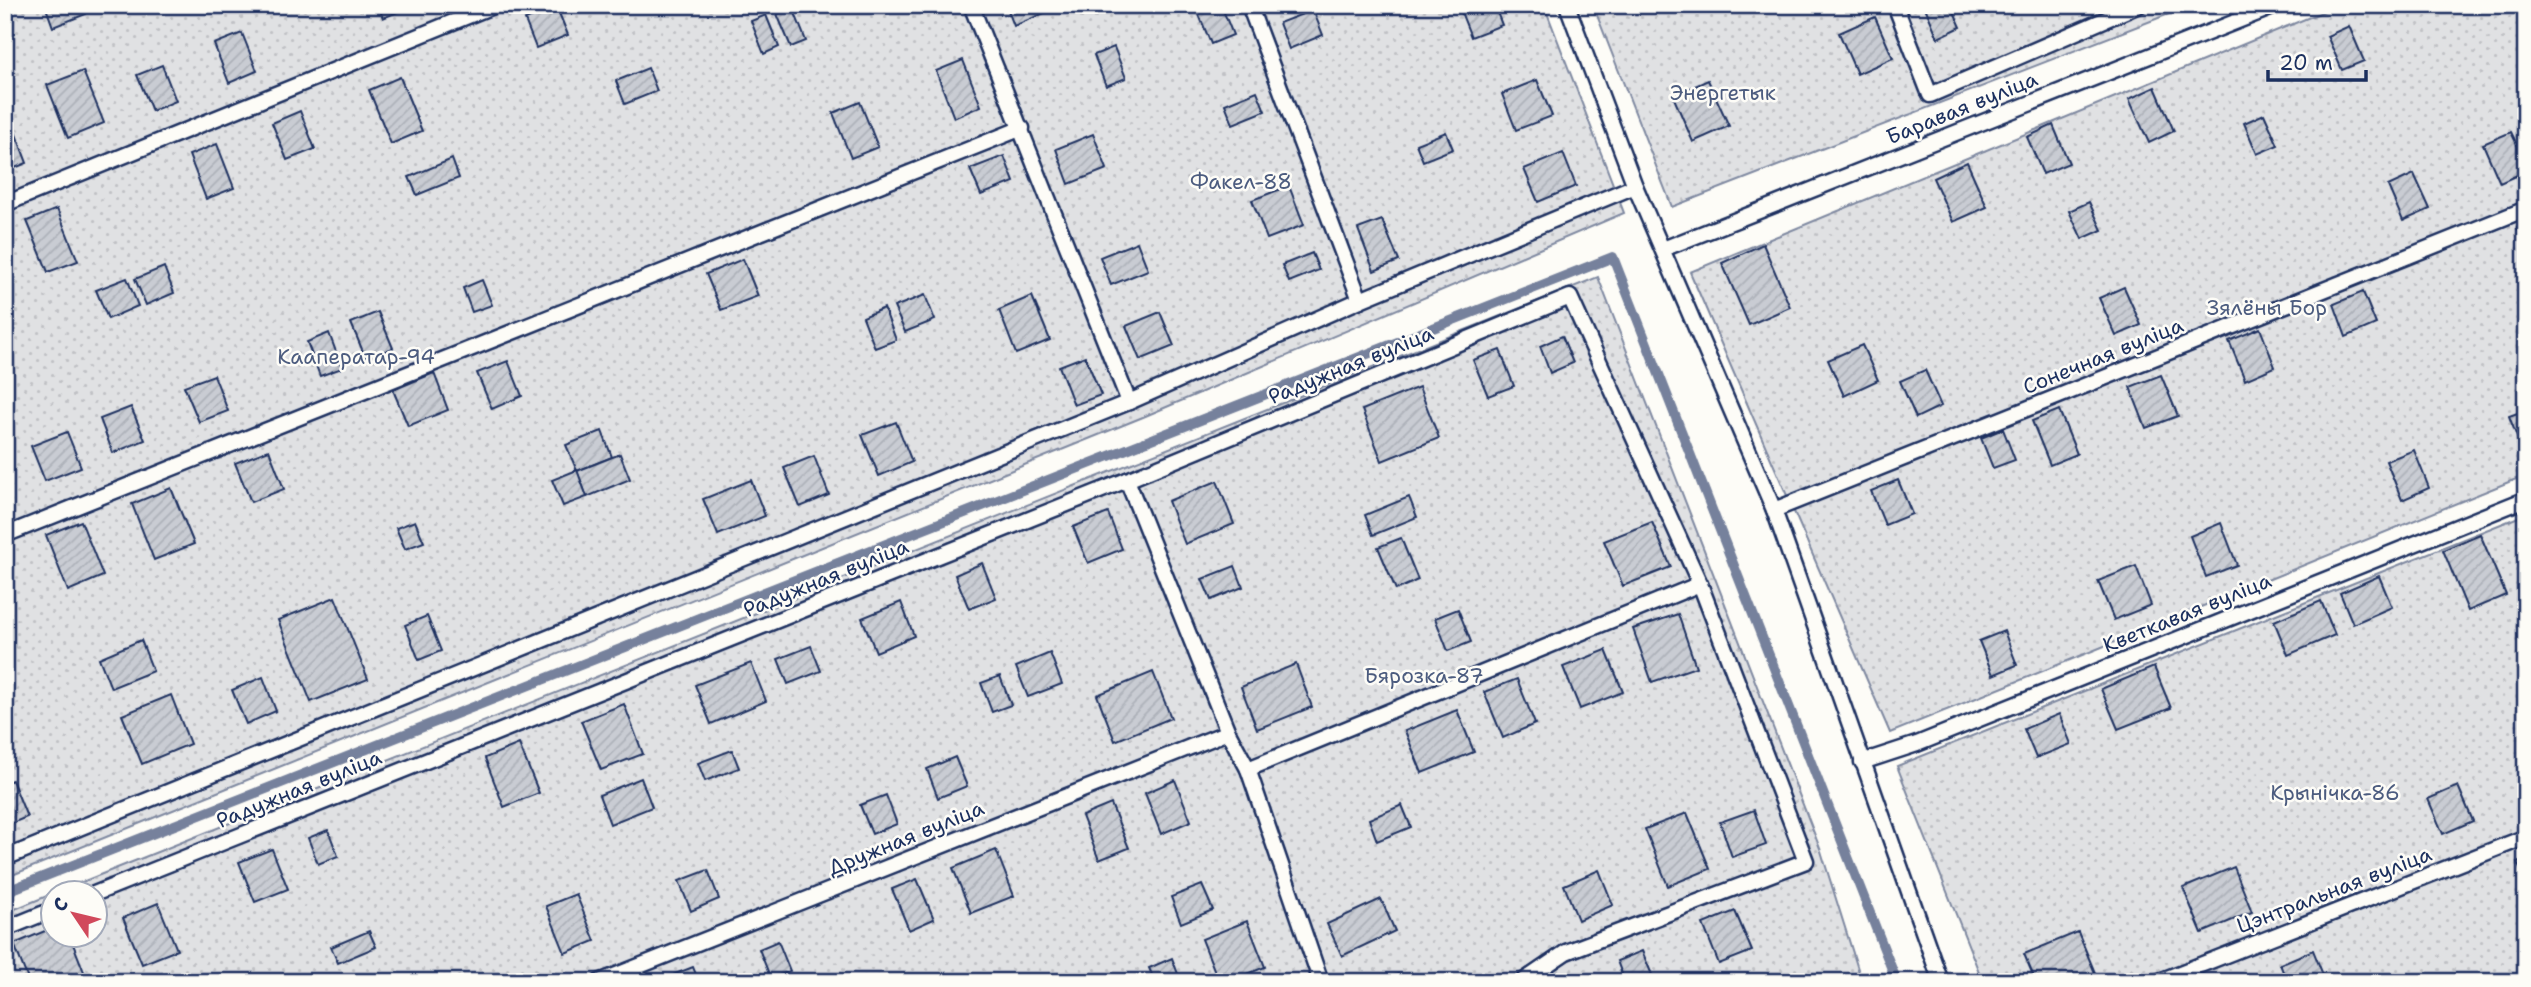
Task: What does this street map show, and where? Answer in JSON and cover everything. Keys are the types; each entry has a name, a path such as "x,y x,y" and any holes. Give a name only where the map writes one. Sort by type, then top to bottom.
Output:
{"lane":[{"path":"5,204 495,5"},
{"path":"971,5 1129,402"},
{"path":"1249,5 1360,300"},
{"path":"1567,5 1635,186 1774,510 1941,982"},
{"path":"1895,5 1930,95 2139,5"},
{"name":"Баравая вуліца","path":"1662,249 2278,5"},
{"path":"5,535 1022,128"},
{"path":"5,858 1129,402 1360,300 1635,186"},
{"name":"Сонечная вуліца","path":"1774,510 2526,209"},
{"name":"Радужная вуліца","path":"108,888 1127,480 1570,297 1700,584"},
{"path":"1127,480 1228,732 1248,769 1315,980"},
{"name":"Кветкавая вуліца","path":"1862,762 1917,744 2526,499"},
{"path":"1248,769 1700,584 1806,861 1566,952 1522,982"},
{"name":"Дружная вуліца","path":"599,982 1228,732"},
{"name":"Цэнтральная вуліца","path":"2157,982 2526,837"},
{"path":"5,929 38,916"}],"green space":[{"name":"Кааператар-94","path":"5,5 1544,5 1624,213 1143,417 5,878"},
{"name":"Энергетык","path":"1593,5 2192,5 1672,207"},
{"name":"Зялёны Бор","path":"2339,5 2526,5 2526,475 1890,733 1690,272"},
{"name":"Бярозка-87","path":"1598,277 1821,851 1862,982 5,982 5,913 38,900 38,948 108,948 108,878 92,878"},
{"name":"Крынічка-86","path":"2526,514 2526,982 1983,982 1897,766"}],"building":[{"path":"45,5 83,5 86,14 53,27"},
{"path":"378,5 415,5 383,18"},
{"path":"1006,5 1053,5 1054,9 1014,26"},
{"path":"1195,5 1221,5 1233,35 1211,44"},
{"path":"1494,5 1502,25 1471,37 1459,7"},
{"path":"1924,5 1951,5 1961,27 1938,38"},
{"path":"557,8 568,35 536,48 525,20"},
{"path":"793,8 806,41 791,47 777,14"},
{"path":"1313,10 1323,35 1289,49 1279,23"},
{"path":"766,15 779,47 764,54 751,21"},
{"path":"1875,17 1893,58 1857,74 1839,33"},
{"path":"2349,26 2364,61 2342,70 2327,36"},
{"path":"242,33 257,71 229,83 214,44"},
{"path":"1114,47 1126,78 1106,86 1094,55"},
{"path":"963,60 981,106 954,118 936,71"},
{"path":"162,65 176,101 152,111 137,75"},
{"path":"648,68 657,91 625,104 616,81"},
{"path":"83,71 104,123 68,138 47,85"},
{"path":"400,77 422,131 391,144 369,90"},
{"path":"1537,80 1552,116 1516,130 1502,94"},
{"path":"1708,80 1729,126 1693,142 1673,96"},
{"path":"2155,87 2174,131 2149,143 2129,99"},
{"path":"1257,91 1265,111 1233,124 1225,104"},
{"path":"860,102 878,147 851,158 833,113"},
{"path":"300,111 315,149 287,160 272,123"},
{"path":"2264,114 2278,145 2257,154 2244,123"},
{"path":"2053,125 2069,163 2043,174 2027,137"},
{"path":"14,129 27,163 5,172 5,132"},
{"path":"1446,132 1453,149 1423,161 1416,144"},
{"path":"2511,132 2526,163 2526,171 2500,183 2483,144"},
{"path":"1093,134 1107,169 1069,184 1056,149"},
{"path":"217,144 234,188 206,199 189,155"},
{"path":"1563,153 1576,186 1538,202 1524,169"},
{"path":"1004,156 1014,182 981,195 970,169"},
{"path":"452,159 459,178 417,195 409,177"},
{"path":"1967,162 1987,207 1953,222 1933,178"},
{"path":"2414,174 2430,209 2403,221 2388,186"},
{"path":"1289,186 1304,225 1267,239 1252,200"},
{"path":"2089,202 2102,230 2082,239 2069,211"},
{"path":"57,209 78,261 48,272 27,221"},
{"path":"1382,220 1399,261 1374,271 1358,229"},
{"path":"2526,224 2526,249 2517,227"},
{"path":"1137,242 1148,270 1111,285 1100,257"},
{"path":"1763,244 1790,307 1749,325 1722,263"},
{"path":"1312,253 1319,270 1289,282 1282,265"},
{"path":"743,259 758,296 721,310 706,274"},
{"path":"164,267 174,293 146,305 135,279"},
{"path":"127,278 138,306 108,319 96,290"},
{"path":"482,280 492,305 472,312 463,288"},
{"path":"2124,287 2141,325 2116,336 2099,298"},
{"path":"2363,292 2376,324 2346,337 2334,304"},
{"path":"925,295 935,320 905,332 894,307"},
{"path":"1032,296 1050,340 1016,354 999,310"},
{"path":"884,308 896,340 875,348 863,317"},
{"path":"378,312 393,348 366,359 351,323"},
{"path":"1160,312 1174,346 1140,360 1126,326"},
{"path":"2260,328 2275,367 2245,380 2229,341"},
{"path":"329,333 342,368 320,376 307,342"},
{"path":"1562,336 1573,363 1550,373 1540,346"},
{"path":"1862,345 1878,380 1844,396 1828,360"},
{"path":"1500,350 1514,386 1488,396 1473,360"},
{"path":"1085,356 1101,395 1074,405 1059,366"},
{"path":"508,361 522,396 492,409 477,373"},
{"path":"1925,370 1941,406 1916,418 1900,381"},
{"path":"434,373 448,410 408,426 393,390"},
{"path":"214,375 228,411 199,422 184,386"},
{"path":"2161,375 2178,416 2146,428 2130,387"},
{"path":"1419,387 1439,438 1382,461 1362,410"},
{"path":"131,407 145,440 113,453 100,419"},
{"path":"2059,410 2077,454 2050,465 2032,421"},
{"path":"2526,410 2526,448 2522,450 2509,416"},
{"path":"896,422 912,462 879,476 862,435"},
{"path":"2003,429 2015,460 1993,468 1981,438"},
{"path":"602,431 612,457 577,471 566,445"},
{"path":"67,432 81,467 45,481 31,446"},
{"path":"269,450 284,489 251,502 235,463"},
{"path":"2414,450 2429,488 2402,500 2386,461"},
{"path":"620,454 630,479 587,497 577,471"},
{"path":"814,456 829,495 800,507 784,468"},
{"path":"577,470 587,497 563,506 552,480"},
{"path":"751,480 765,516 718,535 703,499"},
{"path":"1898,480 1912,514 1885,525 1871,491"},
{"path":"1217,481 1234,524 1185,544 1168,501"},
{"path":"171,488 194,544 154,560 132,504"},
{"path":"1409,497 1417,517 1373,535 1365,515"},
{"path":"1108,513 1122,549 1088,563 1073,527"},
{"path":"81,521 103,576 68,591 46,535"},
{"path":"415,521 424,542 405,549 396,528"},
{"path":"1652,522 1671,567 1623,586 1604,541"},
{"path":"2221,523 2237,565 2206,577 2190,536"},
{"path":"2480,534 2506,595 2468,611 2443,550"},
{"path":"1401,538 1418,580 1396,590 1378,547"},
{"path":"982,563 996,598 969,609 955,575"},
{"path":"1235,566 1243,587 1211,600 1202,579"},
{"path":"2136,566 2151,605 2114,620 2098,581"},
{"path":"2379,576 2392,607 2353,624 2340,593"},
{"path":"335,597 368,679 311,702 278,620"},
{"path":"2321,601 2335,635 2288,655 2274,621"},
{"path":"901,602 914,636 876,652 862,618"},
{"path":"1458,609 1471,642 1448,651 1435,618"},
{"path":"1678,614 1696,667 1652,682 1633,629"},
{"path":"427,616 441,651 419,660 405,625"},
{"path":"2004,631 2017,665 1993,675 1979,641"},
{"path":"141,640 153,671 111,688 99,658"},
{"path":"811,646 821,671 788,684 778,659"},
{"path":"1606,650 1623,692 1580,709 1563,667"},
{"path":"1050,653 1062,684 1028,697 1016,667"},
{"path":"751,663 766,701 711,724 695,685"},
{"path":"1296,664 1312,707 1257,729 1241,687"},
{"path":"2154,667 2171,708 2118,729 2101,689"},
{"path":"1153,672 1171,718 1115,741 1097,695"},
{"path":"1000,676 1011,705 992,712 981,683"},
{"path":"263,677 276,711 246,724 232,690"},
{"path":"1517,679 1535,724 1503,738 1484,692"},
{"path":"171,695 190,744 142,764 122,715"},
{"path":"624,704 643,754 601,770 581,721"},
{"path":"1457,710 1474,752 1422,773 1405,731"},
{"path":"2059,714 2071,744 2036,758 2024,729"},
{"path":"519,744 539,793 504,807 485,758"},
{"path":"732,750 739,768 705,781 698,763"},
{"path":"955,757 967,786 938,798 927,769"},
{"path":"641,778 652,807 610,824 599,795"},
{"path":"12,780 27,817 5,826 5,783"},
{"path":"1175,780 1191,821 1161,834 1145,793"},
{"path":"2458,786 2473,821 2443,834 2428,799"},
{"path":"886,795 897,824 872,834 860,805"},
{"path":"1111,804 1129,848 1099,860 1082,816"},
{"path":"1402,805 1411,827 1377,841 1369,819"},
{"path":"1754,810 1766,845 1732,857 1720,822"},
{"path":"1687,813 1710,869 1668,886 1645,829"},
{"path":"328,830 338,856 318,864 308,838"},
{"path":"272,849 288,889 255,902 239,862"},
{"path":"996,850 1014,896 971,913 953,868"},
{"path":"2526,858 2526,883 2517,862"},
{"path":"2234,867 2252,912 2202,933 2183,888"},
{"path":"708,870 719,899 691,911 679,881"},
{"path":"1599,870 1613,905 1578,920 1564,885"},
{"path":"917,879 934,919 909,930 892,889"},
{"path":"1202,885 1213,910 1181,923 1171,897"},
{"path":"576,894 595,941 565,953 546,906"},
{"path":"1381,899 1395,931 1342,956 1327,924"},
{"path":"158,903 177,950 142,964 123,918"},
{"path":"1735,911 1752,951 1719,964 1703,924"},
{"path":"1247,921 1265,967 1228,982 1219,982 1202,939"},
{"path":"369,931 376,947 338,963 331,947"},
{"path":"2078,932 2098,980 2036,982 2024,954"},
{"path":"38,934 38,948 75,948 88,982 29,982 14,944"},
{"path":"778,941 790,971 771,979 759,949"},
{"path":"2313,950 2323,975 2305,982 2287,982 2280,964"},
{"path":"1642,951 1655,982 1625,982 1617,961"},
{"path":"1172,958 1181,982 1155,982 1149,968"},
{"path":"693,967 699,982 663,982 662,979"},
{"path":"1398,974 1401,982 1375,982"}],"waterway":[{"path":"5,892 1613,257 1897,982"}],"park label":[{"name":"Факел-88","path":"1241,182"}]}
